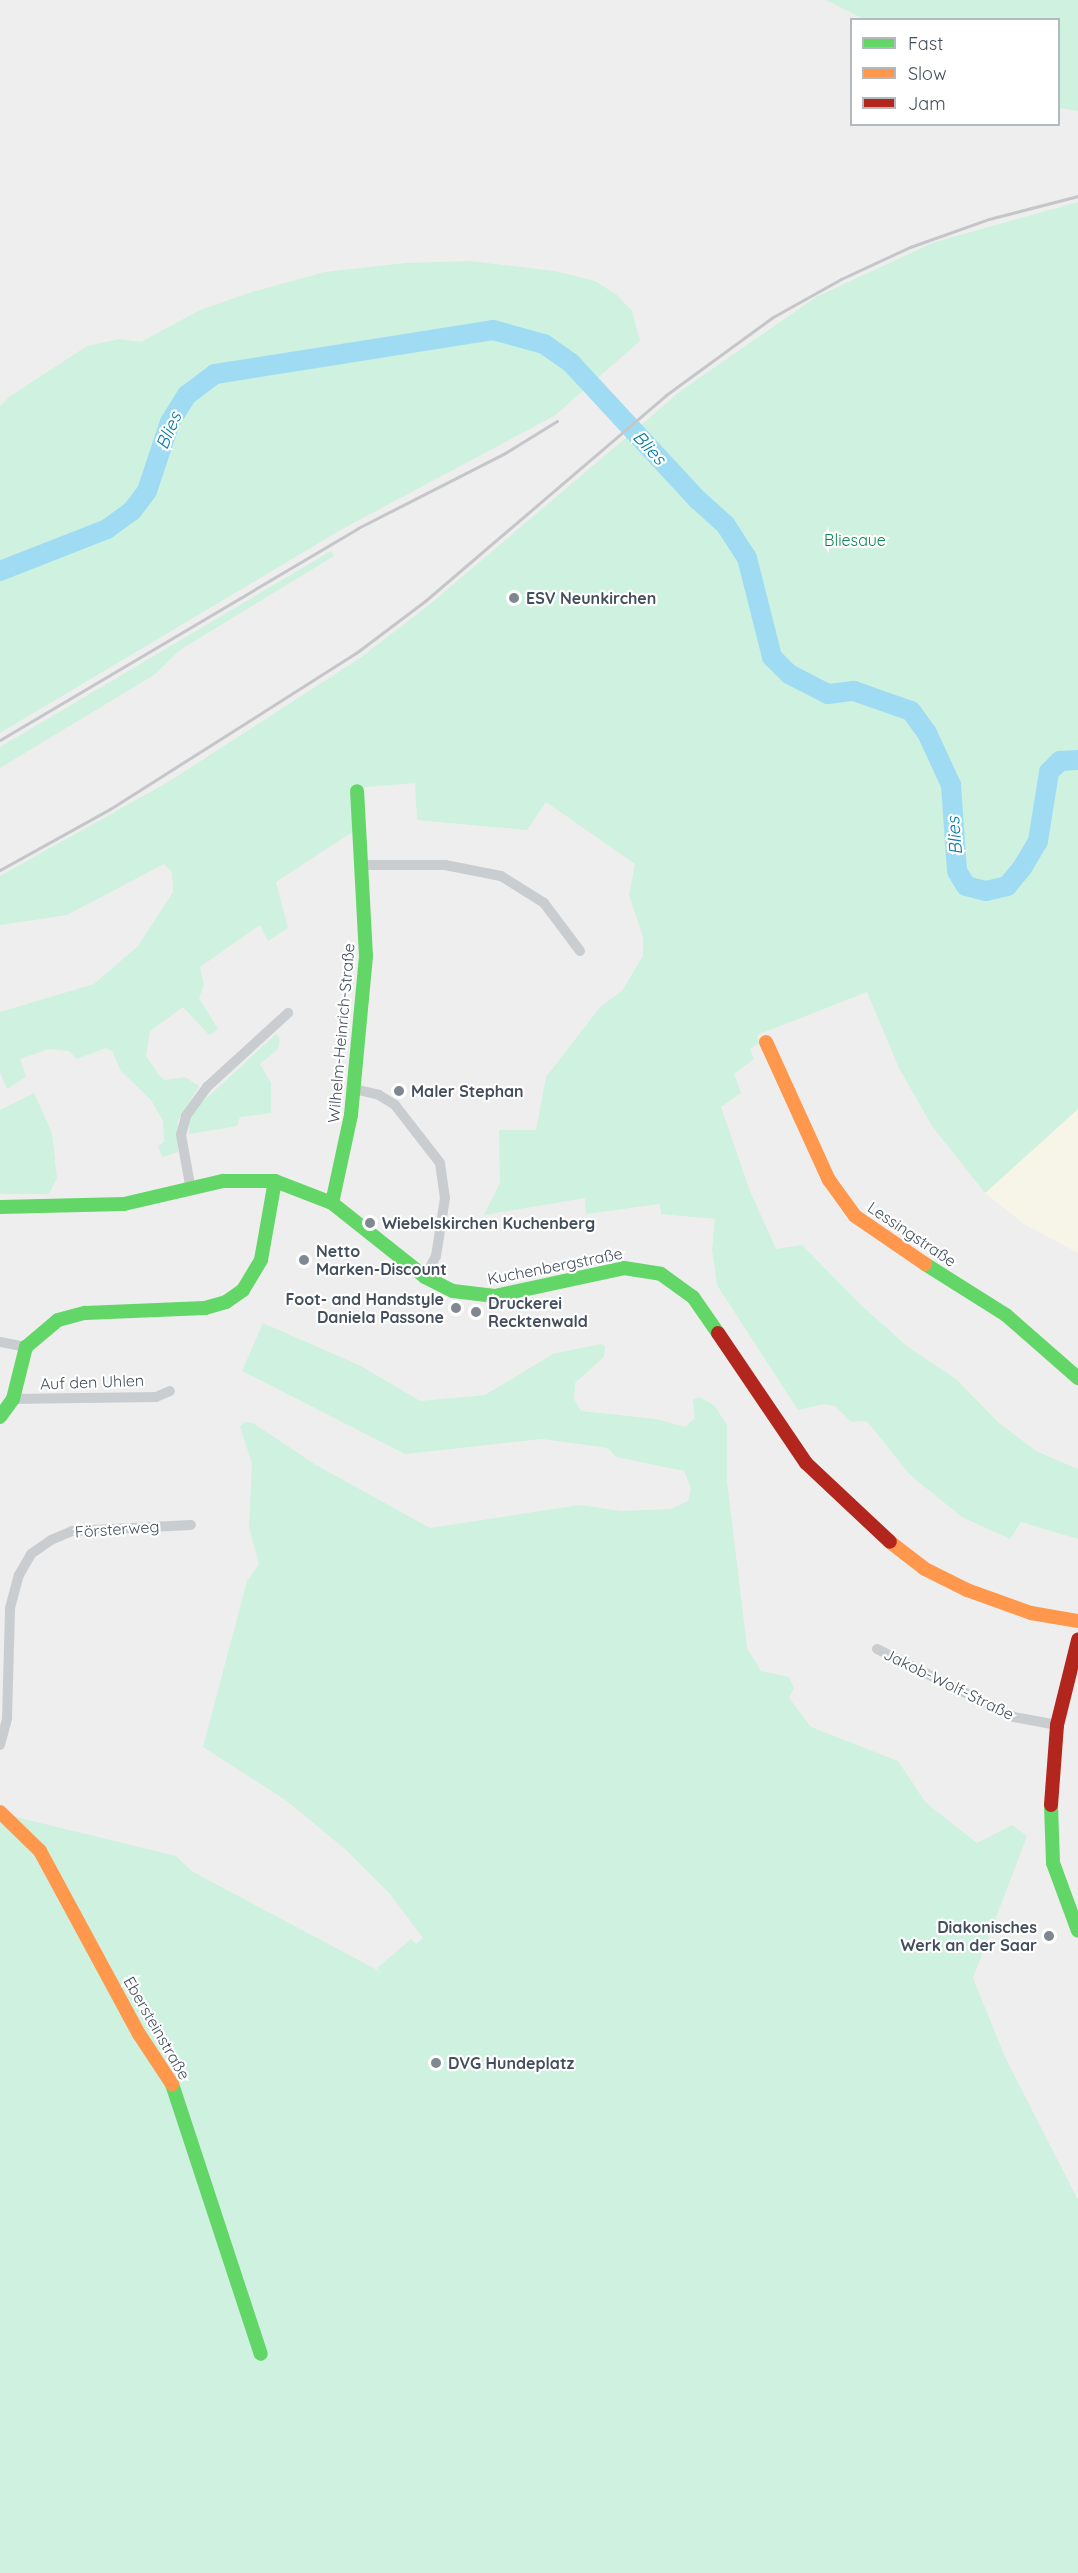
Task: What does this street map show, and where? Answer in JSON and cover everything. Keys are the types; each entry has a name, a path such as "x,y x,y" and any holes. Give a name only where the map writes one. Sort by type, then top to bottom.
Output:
{"street":[{"name":"Wilhelm-Heinrich-Straße","path":"332,1203 354,1089 366,956 357,791"},
{"path":"362,865 445,865 501,876 544,903 580,951"},
{"path":"191,1190 181,1135 186,1116 207,1087 288,1013"},
{"name":"Lessingstraße","path":"766,1042 829,1180 855,1216 879,1236 1006,1315 1078,1378"},
{"path":"354,1089 379,1095 395,1105 440,1163 445,1198 436,1256 425,1277"},
{"name":"Kuchenbergstraße","path":"0,1207 106,1206 245,1179 275,1181 332,1203 425,1277 453,1292 482,1297 624,1268 650,1270 673,1279 709,1318 806,1463 879,1534 925,1569 968,1590 1031,1613 1078,1622"},
{"path":"0,1342 26,1347 47,1327 68,1316 184,1310 226,1302 249,1282 265,1247 275,1181"},
{"name":"Auf den Uhlen","path":"0,1417 13,1399 26,1347"},
{"name":"Auf den Uhlen","path":"13,1399 156,1397 171,1391"},
{"name":"Försterweg","path":"0,1745 7,1718 4,1676 14,1590 25,1564 40,1546 72,1531 190,1524"},
{"path":"1078,1640 1057,1725 1051,1790 1052,1850 1056,1875 1078,1931"},
{"name":"Jakob-Wolf-Straße","path":"877,1649 1014,1717 1057,1725"},
{"name":"Ebersteinstraße","path":"0,1812 40,1851 139,2034 171,2081 261,2354"}],"shaded area":[{"path":"1078,1109 1078,1253 1024,1224 985,1193"}],"green space":[{"path":"826,0 1078,0 1078,111 1060,108 1060,18 862,18"},
{"name":"Bliesaue","path":"1078,202 1078,1109 985,1193 932,1126 899,1068 867,992 757,1035 759,1043 750,1049 754,1059 734,1074 741,1093 721,1107 750,1191 776,1249 802,1245 861,1305 908,1347 956,1379 999,1423 1036,1451 1078,1469 1078,1539 1021,1522 1010,1539 962,1517 910,1475 867,1421 851,1422 835,1406 824,1404 798,1410 717,1285 712,1249 715,1219 661,1214 660,1204 586,1214 585,1198 484,1215 500,1183 499,1130 536,1130 546,1077 601,1006 622,991 643,956 643,937 629,895 635,864 546,802 527,830 417,820 415,783 355,788 357,829 276,882 288,928 268,941 260,925 200,967 204,985 199,998 218,1029 209,1035 183,1007 150,1031 146,1056 159,1075 165,1080 185,1077 199,1086 178,1121 178,1152 162,1157 158,1146 164,1142 163,1121 151,1100 121,1071 112,1051 106,1048 77,1059 69,1051 49,1049 20,1059 26,1077 7,1089 0,1072 0,1012 94,984 138,946 173,892 172,872 164,864 67,915 0,925 0,876 168,782 360,658 429,605 682,390 816,297 935,242"},
{"path":"469,261 555,271 595,281 617,295 632,311 640,341 554,416 344,528 0,733 0,406 9,397 87,346 119,339 141,342 200,310 252,292 325,272 406,263"},
{"path":"331,551 334,556 180,650 154,675 0,768 0,747"},
{"path":"276,1034 280,1039 278,1049 260,1064 271,1083 271,1113 240,1117 237,1126 189,1134 188,1124 196,1108"},
{"path":"34,1093 52,1133 57,1178 49,1194 0,1194 0,1110"},
{"path":"263,1323 361,1366 420,1401 485,1395 553,1354 600,1344 605,1346 604,1357 575,1383 574,1399 581,1411 656,1419 685,1427 695,1418 693,1400 699,1397 714,1405 727,1425 727,1480 747,1648 761,1671 789,1677 794,1688 789,1698 811,1727 898,1761 926,1803 977,1843 1012,1825 1027,1836 973,1978 1005,2057 1078,2200 1078,2573 0,2573 0,1813 176,1856 193,1872 381,1972 377,1968 411,1939 416,1944 423,1938 390,1894 345,1849 287,1801 203,1747 247,1581 259,1564 249,1527 252,1464 240,1426 246,1422 253,1423 316,1465 430,1528 580,1505 621,1511 671,1509 688,1501 691,1488 684,1471 616,1457 608,1448 542,1439 405,1454 242,1371"}],"waterway":[{"name":"Blies","path":"0,571 107,529 132,511 147,491 170,422 187,395 215,374 493,330 544,344 571,363 698,500 725,524 747,558 772,657 789,674 828,694 854,691 911,711 927,733 951,785 957,871 966,886 986,891 1007,886 1022,868 1038,841 1049,772 1060,761 1078,760"}],"railway":[{"path":"0,870 110,809 356,653 425,601 666,395 773,317 841,279 910,247 989,219 1078,196"},
{"path":"0,740 358,528 505,453 557,421"}],"traffic: fast":[{"path":"332,1203 351,1115 366,956 357,791"},
{"path":"0,1207 124,1204 223,1181 275,1181 332,1203 425,1277 453,1291 495,1296 624,1268 661,1274 693,1297 718,1333"},
{"path":"0,1417 13,1399 26,1347 58,1320 85,1313 205,1308 226,1302 243,1290 261,1260 275,1181"},
{"path":"925,1264 1006,1315 1078,1378"},
{"path":"1051,1805 1053,1863 1078,1931"},
{"path":"172,2084 261,2354"}],"traffic: slow":[{"path":"766,1042 829,1180 855,1216 925,1264"},
{"path":"890,1542 925,1569 967,1590 1031,1613 1078,1621"},
{"path":"0,1812 40,1851 139,2034 172,2084"}],"traffic: jam":[{"path":"718,1333 806,1463 890,1542"},
{"path":"1051,1805 1057,1725 1078,1640"}],"place":[{"name":"ESV Neunkirchen","path":"514,598"},
{"name":"Maler Stephan","path":"399,1091"},
{"name":"Wiebelskirchen Kuchenberg","path":"370,1223"},
{"name":"Netto Marken-Discount","path":"304,1260"},
{"name":"Foot- and Handstyle Daniela Passone","path":"456,1308"},
{"name":"Druckerei Recktenwald","path":"476,1312"},
{"name":"Diakonisches Werk an der Saar","path":"1049,1936"},
{"name":"DVG Hundeplatz","path":"436,2063"}]}
